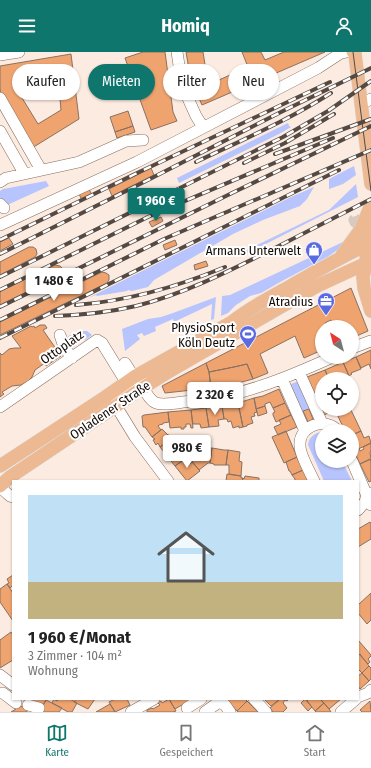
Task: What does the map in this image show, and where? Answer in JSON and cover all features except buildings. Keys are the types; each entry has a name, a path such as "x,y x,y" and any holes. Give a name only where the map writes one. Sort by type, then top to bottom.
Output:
{"main road":[{"path":"352,52 366,102 371,184"},
{"path":"340,258 361,229 371,205"},
{"path":"371,227 368,263 363,277 364,288 371,311"},
{"name":"Opladener Straße","path":"0,466 104,398 140,378 252,308 340,258 369,244"},
{"name":"Opladener Straße","path":"1,485 10,477 116,406 140,378 234,334 317,286 368,263"},
{"path":"234,334 241,325 254,315 255,312 252,308"}],"street":[{"path":"0,55 19,52"},
{"path":"177,52 182,85 196,116 203,127"},
{"path":"0,225 149,156 318,68 342,53 352,52"},
{"path":"0,98 41,170"},
{"path":"0,130 24,173"},
{"path":"0,182 6,178 24,173 79,162 126,141 142,140"},
{"path":"60,335 64,347 72,358"},
{"name":"Ottoplatz","path":"0,407 97,340 100,341 140,378"},
{"path":"359,345 371,341"},
{"path":"125,363 140,378 152,400 157,404 229,396 282,379 317,364"},
{"path":"299,372 315,401 322,423"},
{"path":"282,379 305,431"},
{"path":"116,406 135,437 167,480"},
{"path":"314,480 301,452 300,438 305,431 312,426 322,423 326,424"},
{"path":"356,468 369,493 371,505"},
{"path":"1,485 12,497"},
{"path":"359,509 365,502 369,493"},
{"path":"0,675 12,685"},
{"path":"12,687 1,693 12,700"},
{"path":"359,699 371,690"},
{"path":"131,712 152,700"},
{"path":"187,708 199,700"},
{"path":"255,700 266,712"},
{"path":"205,712 218,701 225,705 230,712"}],"shaded area":[{"path":"288,123 291,127 281,133 179,183 177,178"},
{"path":"354,166 356,175 343,184 329,189 329,179"},
{"path":"46,181 49,186 5,206 0,201 0,191 3,189"},
{"path":"356,184 358,197 240,257 240,252 329,210"},
{"path":"314,187 307,199 300,206 263,220 233,234 154,280 148,287 132,291 128,290 96,295 88,298 291,197"},
{"path":"343,242 344,243 340,248 329,256 261,293 250,296 236,305 228,313 221,316 222,296 230,295"},
{"path":"216,297 214,319 211,320 212,304 174,322 173,319 155,327 156,331 144,336 142,333 137,335 140,339 125,351 122,329 148,319 173,313"},
{"path":"87,331 92,335 85,340 83,338 69,350 65,340 72,334"},
{"path":"299,381 316,418 315,421 309,409 303,411 309,424 307,425 288,385"},
{"path":"315,434 315,461 308,445 312,436"},
{"path":"318,468 346,468 352,480 324,480"}],"tunnel":[{"path":"355,219 357,220 358,221 355,222 355,219"}],"tram line":[{"path":"353,52 371,191"}],"railway":[{"path":"0,254 371,68"},
{"path":"0,277 283,137 328,111 371,81"},
{"path":"0,240 135,174 330,82"},
{"path":"196,162 282,121 331,93"},
{"path":"244,163 285,143 334,114"},
{"path":"275,154 371,119"},
{"path":"0,307 371,126"},
{"path":"0,290 152,215 333,138"},
{"path":"0,320 164,239 371,150"},
{"path":"0,338 339,170"},
{"path":"55,316 86,314 136,306 188,289 238,266 371,199"},
{"path":"76,305 114,300 152,292 189,281 225,267"}],"place":[{"name":"Armans Unterwelt","path":"314,265"},
{"name":"Atradius","path":"326,316"},
{"name":"PhysioSport Köln Deutz","path":"248,349"}]}
